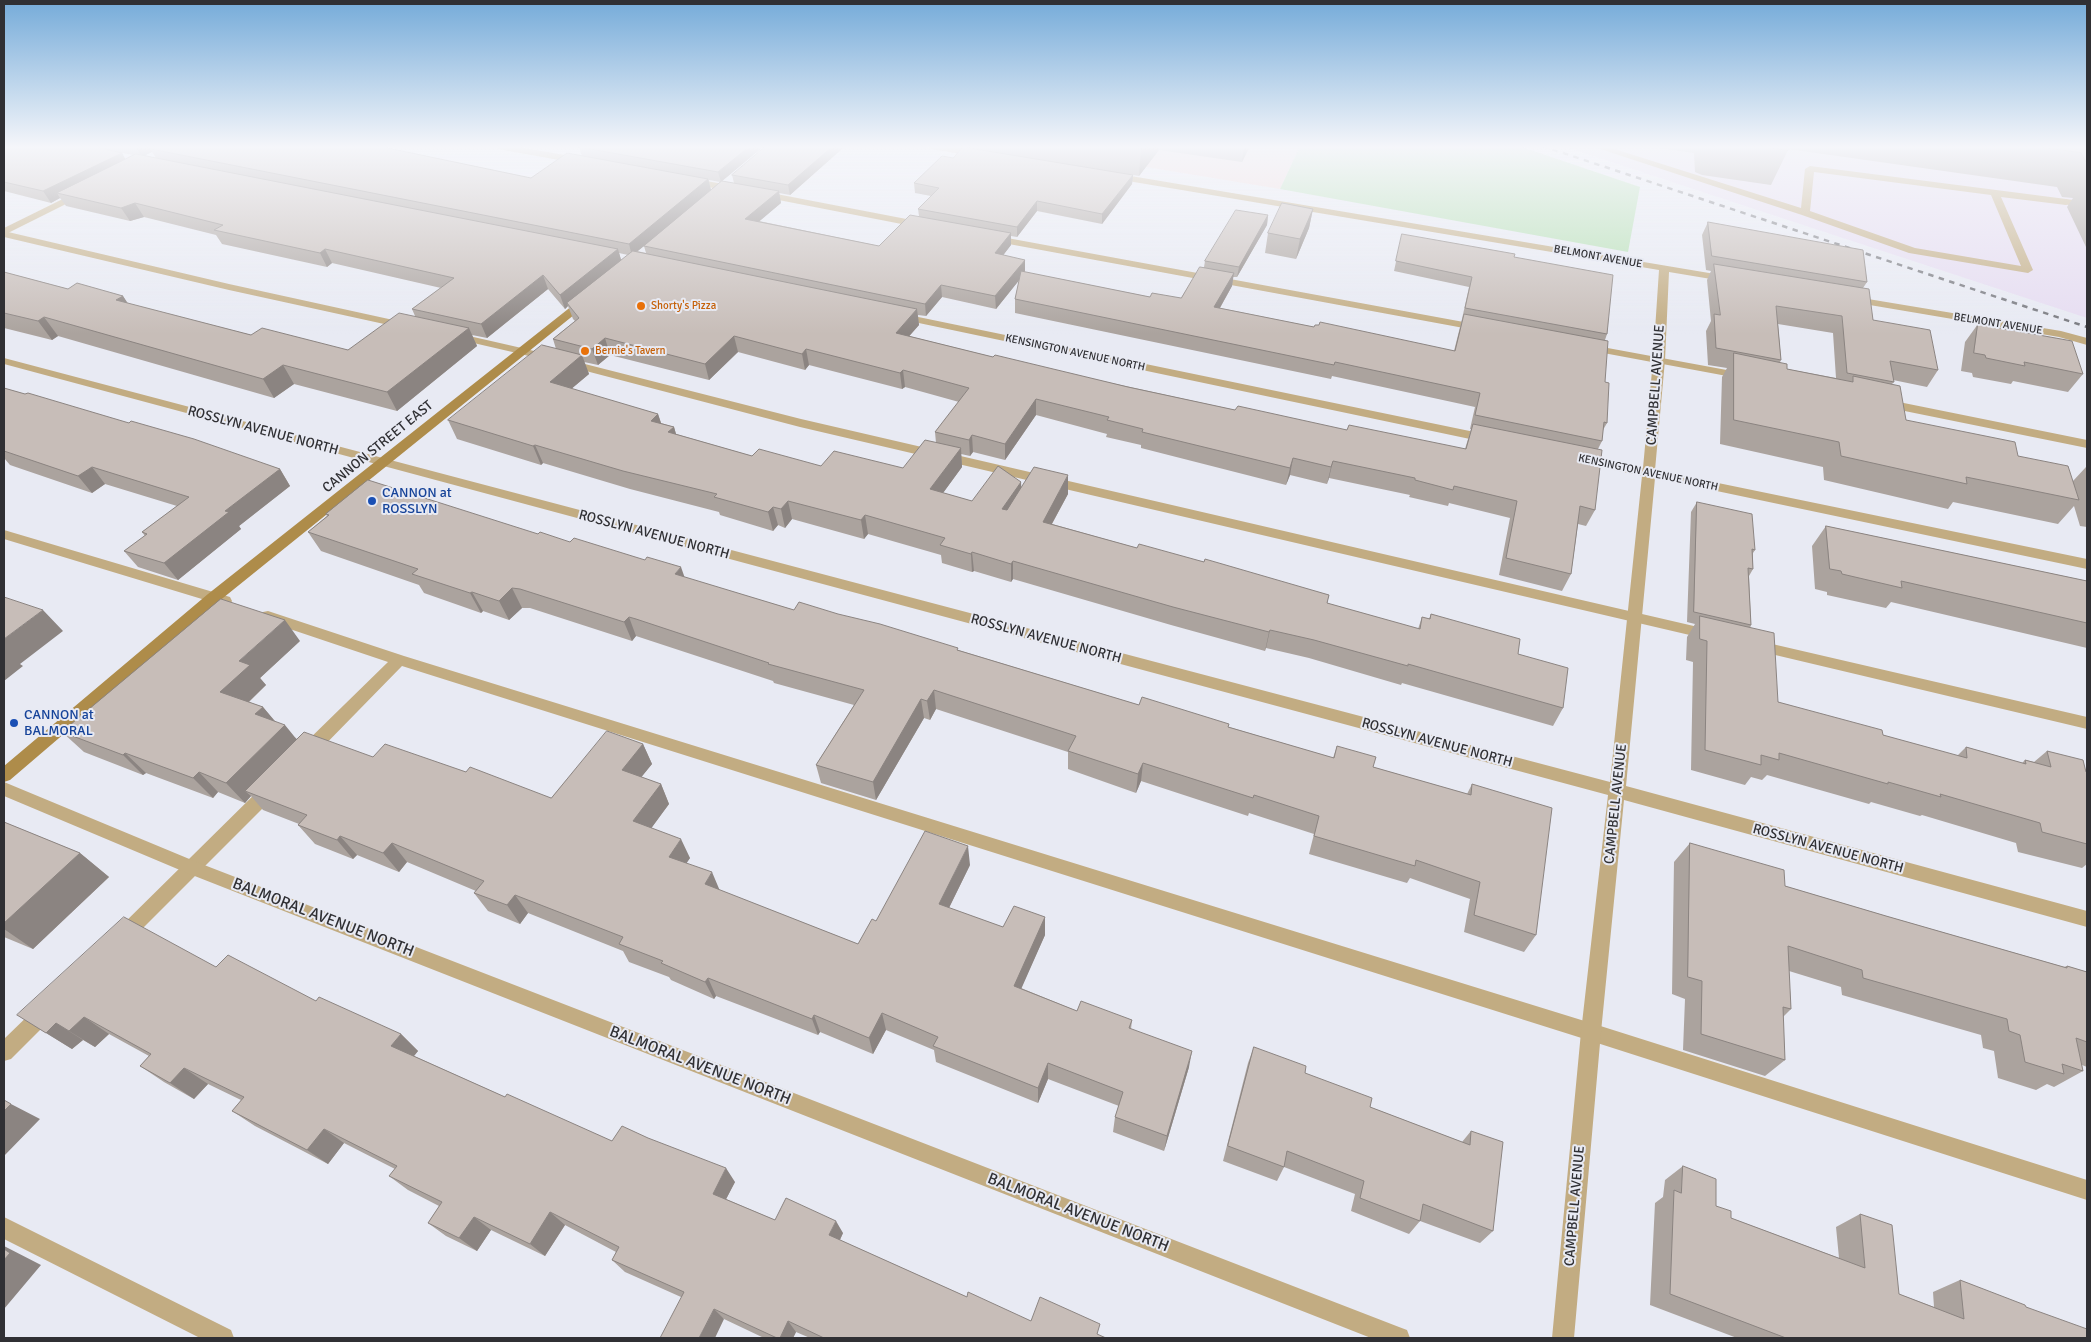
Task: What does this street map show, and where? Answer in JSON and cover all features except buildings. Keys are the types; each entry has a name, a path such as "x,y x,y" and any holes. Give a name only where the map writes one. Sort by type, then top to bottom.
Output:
{"main road":[{"name":"CANNON STREET EAST","path":"4,775 214,598 597,291"}],"street":[{"path":"4,233 51,209"},
{"path":"837,209 929,226"},
{"name":"BELMONT AVENUE","path":"1308,209 1741,281"},
{"path":"1791,209 1912,251 2028,270 2002,209"},
{"path":"1805,209 1805,213"},
{"path":"4,233 229,287 424,330"},
{"path":"978,235 1494,330"},
{"name":"CAMPBELL AVENUE","path":"1563,1338 1591,1032 1636,617 1659,360 1664,268"},
{"name":"BELMONT AVENUE","path":"1838,297 2061,334 2087,342"},
{"name":"KENSINGTON AVENUE NORTH","path":"888,314 1503,442"},
{"path":"444,334 522,351 800,423 1722,637"},
{"path":"1572,344 1754,378"},
{"name":"ROSSLYN AVENUE NORTH","path":"4,362 1618,791 2087,920"},
{"path":"1877,402 2087,444"},
{"name":"KENSINGTON AVENUE NORTH","path":"1571,457 2087,564"},
{"path":"4,534 246,608 399,660 1591,1032 2087,1190"},
{"path":"1742,642 2087,722"},
{"path":"296,764 399,660"},
{"path":"109,950 282,778"},
{"name":"BALMORAL AVENUE NORTH","path":"4,790 193,868 1399,1338"},
{"path":"4,1052 60,998"},
{"path":"4,1228 223,1338"}],"shaded area":[{"path":"1753,209 2087,209 2087,318"}],"green space":[{"path":"1388,209 1636,209 1628,252"}],"railway":[{"path":"1731,209 2087,327"}],"place":[{"name":"Shorty's Pizza","path":"641,306"},
{"name":"Bernie's Tavern","path":"585,351"},
{"name":"CANNON at ROSSLYN","path":"372,501"},
{"name":"CANNON at BALMORAL","path":"14,723"}]}
